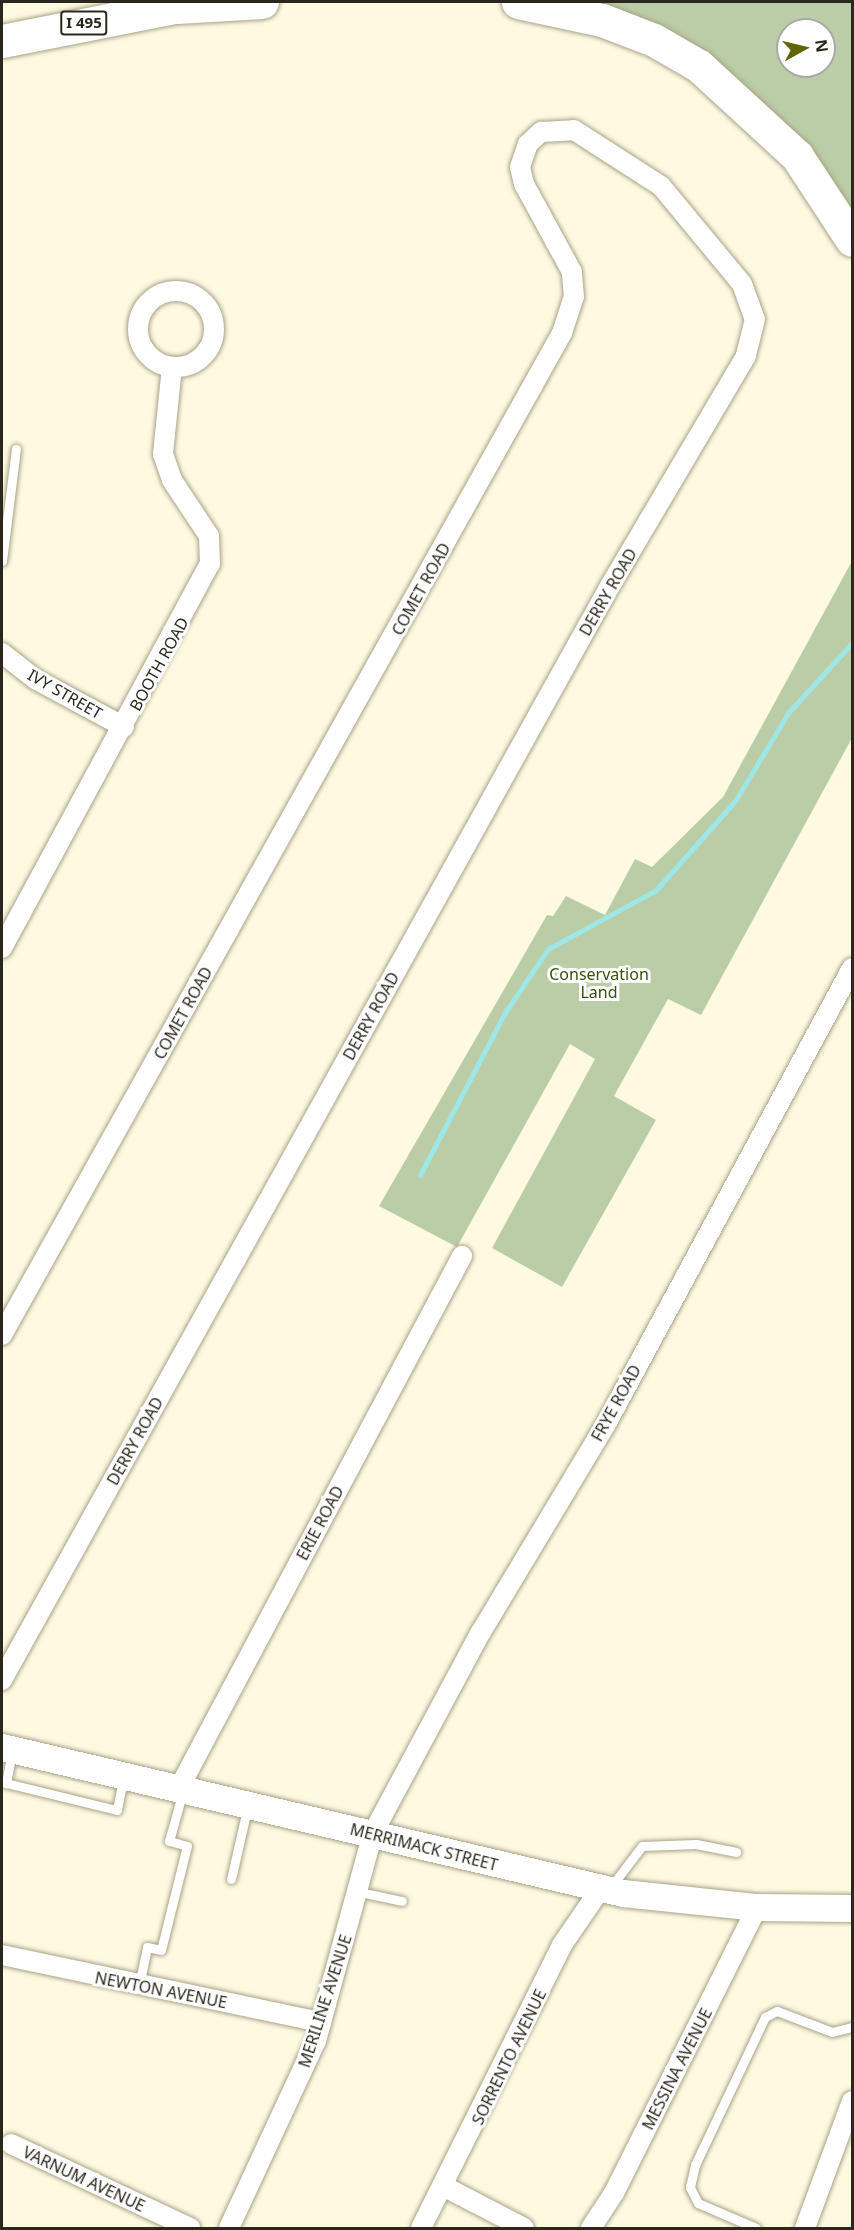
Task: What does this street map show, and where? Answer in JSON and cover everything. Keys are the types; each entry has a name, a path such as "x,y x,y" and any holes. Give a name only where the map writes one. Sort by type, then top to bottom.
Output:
{"highway":[{"name":"I 495","path":"2,41 199,2"},
{"path":"167,8 262,2"},
{"path":"518,2 602,20 654,40 699,66 797,156 852,240"}],"main road":[{"name":"MERRIMACK STREET","path":"7,1749 605,1889 757,1907 852,1908"}],"street":[{"name":"COMET ROAD","path":"2,1335 567,323 574,297 572,272 521,176 524,151 534,137 557,128 574,130 649,176 673,197 750,296 755,319 746,356"},
{"name":"DERRY ROAD","path":"2,1680 611,584 746,356"},
{"name":"BOOTH ROAD","path":"2,948 124,727 210,564 205,526 178,492 163,454 172,367"},
{"name":"IVY STREET","path":"4,656 124,727"},
{"name":"FRYE ROAD","path":"373,1833 481,1632 606,1424 852,968"},
{"name":"ERIE ROAD","path":"180,1791 462,1256"},
{"name":"MERILINE AVENUE","path":"229,2229 277,2133 321,2022 355,1891 373,1833"},
{"name":"SORRENTO AVENUE","path":"421,2229 562,1945 605,1889"},
{"name":"MESSINA AVENUE","path":"591,2229 614,2193 757,1907"},
{"name":"NEWTON AVENUE","path":"2,1955 321,2022"},
{"path":"805,2229 852,2101"},
{"name":"VARNUM AVENUE","path":"11,2144 190,2229"},
{"path":"443,2186 524,2229"}],"lane":[{"path":"2,561 16,449"},
{"path":"139,1985 147,1947 161,1950 187,1846 169,1841 180,1791"},
{"path":"231,1879 248,1806"},
{"path":"605,1889 642,1846 696,1844 736,1852"},
{"path":"355,1891 402,1901"},
{"path":"756,2229 698,2203 690,2187 695,2164 765,2017 777,2011 832,2032 852,2027"}],"green space":[{"path":"577,2 852,2 852,217 806,151"},
{"name":"Conservation Land","path":"852,561 852,738 701,1015 668,999 614,1096 656,1120 562,1287 492,1248 595,1059 570,1044 457,1247 379,1206 547,915 553,916 566,896 605,915 635,859 652,867 723,797"}],"waterway":[{"path":"420,1175 504,1014 548,949 656,890 735,801 788,713 852,643"}]}
